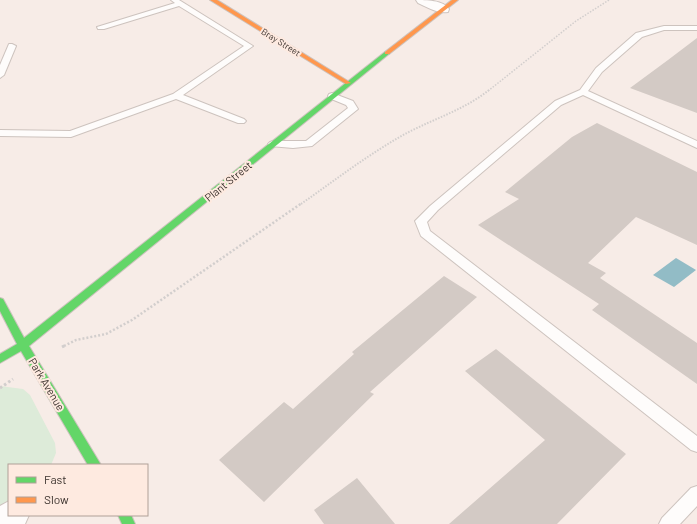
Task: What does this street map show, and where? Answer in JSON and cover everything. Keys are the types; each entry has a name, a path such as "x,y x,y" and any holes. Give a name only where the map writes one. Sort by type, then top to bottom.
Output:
{"main road":[{"name":"Bray Street","path":"213,0 348,83"},
{"name":"Plant Street","path":"0,359 23,345 348,83 455,0"},
{"name":"Park Avenue","path":"0,302 87,462"}],"street":[{"path":"422,0 443,9"},
{"path":"1,524 12,516"}],"lane":[{"path":"0,133 71,134 176,96 249,46 177,2 101,28"},
{"path":"697,28 664,28 639,35 599,70 583,92 558,103 421,220 425,233 697,445"},
{"path":"0,75 12,46"},
{"path":"583,92 697,145"},
{"path":"176,96 241,121"},
{"path":"273,144 309,144 353,109 350,103 332,96"},
{"path":"668,524 697,494"}],"path":[{"path":"76,340 106,334 132,320 391,142 416,128 466,106 576,21 609,0"}],"green space":[{"path":"0,386 23,389 30,395 55,443 56,453 51,464 8,464 8,502 0,507"}],"water":[{"path":"676,258 696,270 674,287 653,275"}],"building":[{"path":"697,38 697,113 630,88 668,60"},
{"path":"597,123 697,172 697,245 636,217 588,263 606,273 600,278 697,343 697,384 592,310 599,304 478,225 519,199 505,192 572,137"},
{"path":"444,276 477,297 370,392 374,394 264,502 219,460 284,402 293,409 354,354 352,352"},
{"path":"496,349 626,454 557,524 449,524 545,440 465,371"},
{"path":"357,478 395,524 324,524 314,510"}],"traffic: fast":[{"path":"0,359 23,345 63,314 387,53"},
{"path":"0,302 23,345 94,464"},
{"path":"125,516 129,524"}],"traffic: slow":[{"path":"213,0 348,83"},
{"path":"387,53 455,0"}]}
